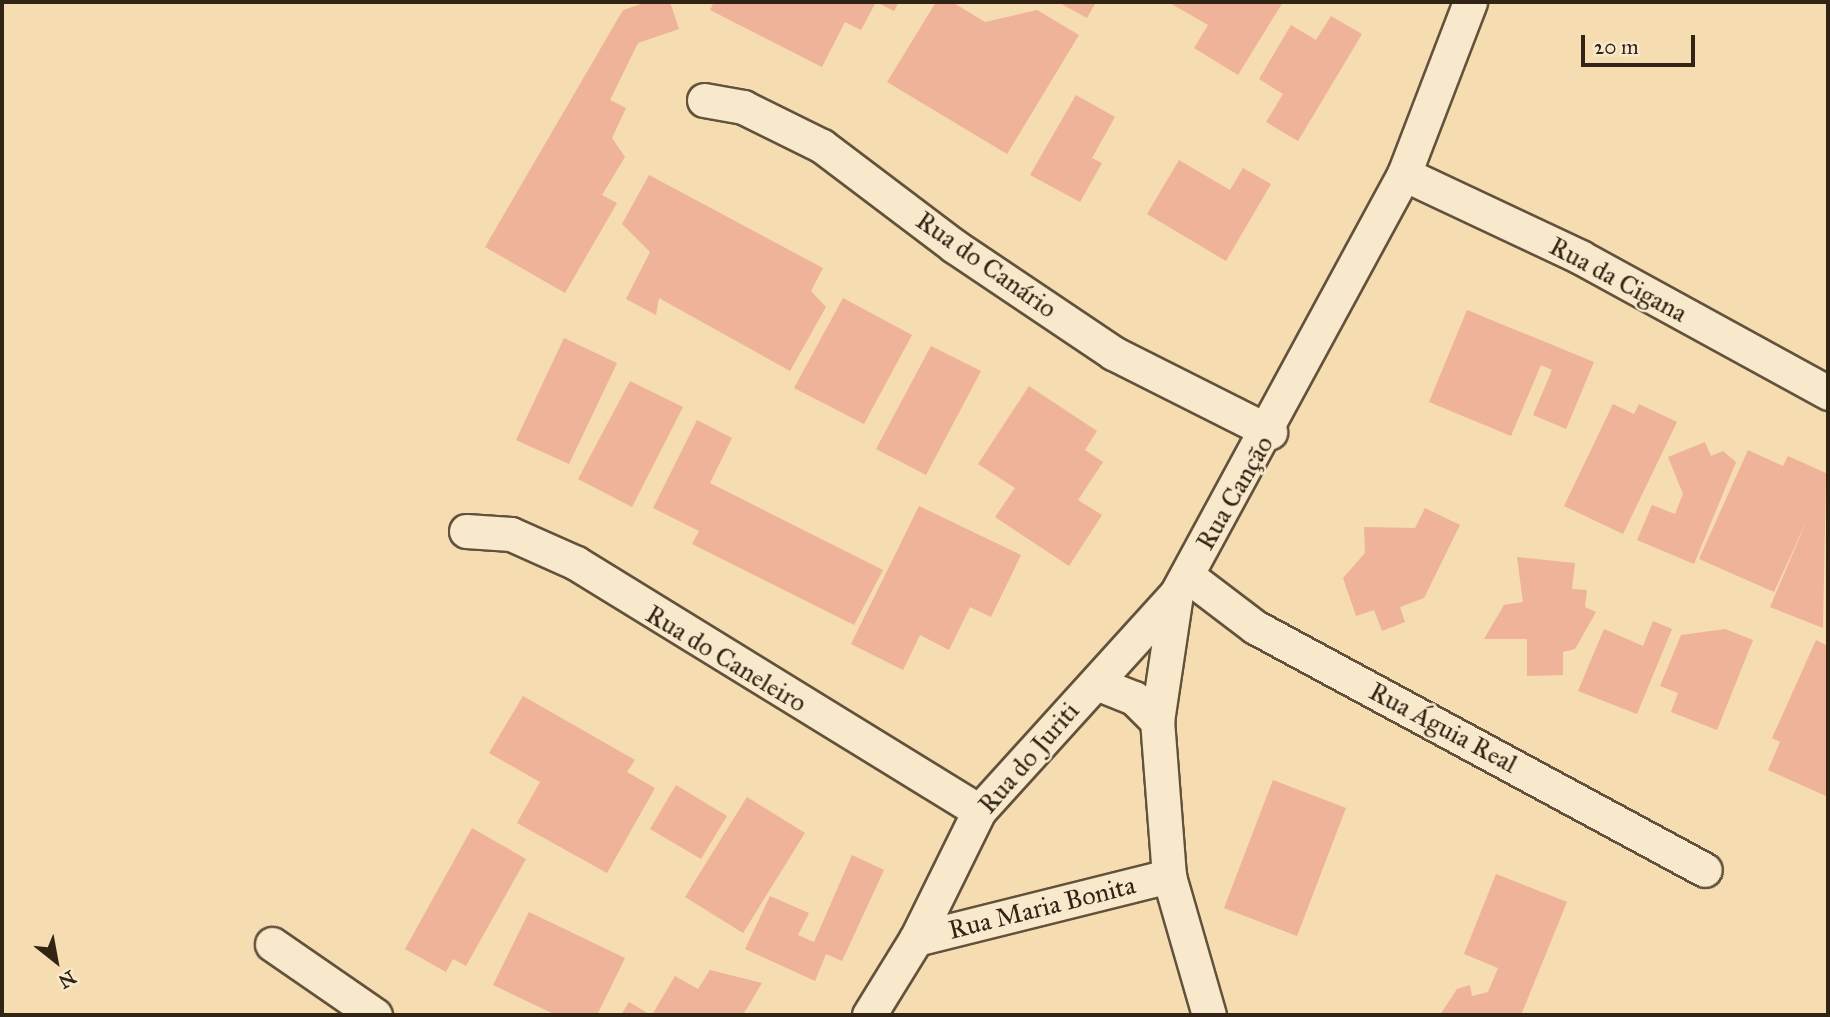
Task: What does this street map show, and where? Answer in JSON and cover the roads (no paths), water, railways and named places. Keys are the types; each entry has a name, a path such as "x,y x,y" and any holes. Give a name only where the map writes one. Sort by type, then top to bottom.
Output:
{"street":[{"name":"Rua Canção","path":"1209,1015 1169,876 1157,722 1182,585 1270,432 1404,174 1467,3"},
{"name":"Rua do Canário","path":"704,100 743,107 822,146 954,246 1113,353 1270,432"},
{"name":"Rua da Cigana","path":"1404,174 1580,257 1828,393"},
{"name":"Rua do Caneleiro","path":"466,531 511,534 576,563 979,811"},
{"name":"Rua do Juriti","path":"869,1015 916,939 979,811 1182,585"},
{"name":"Rua Águia Real","path":"1182,585 1705,870"},
{"path":"1096,682 1134,698 1157,722"},
{"name":"Rua Maria Bonita","path":"916,939 1169,876"},
{"path":"272,944 366,1013"}]}
